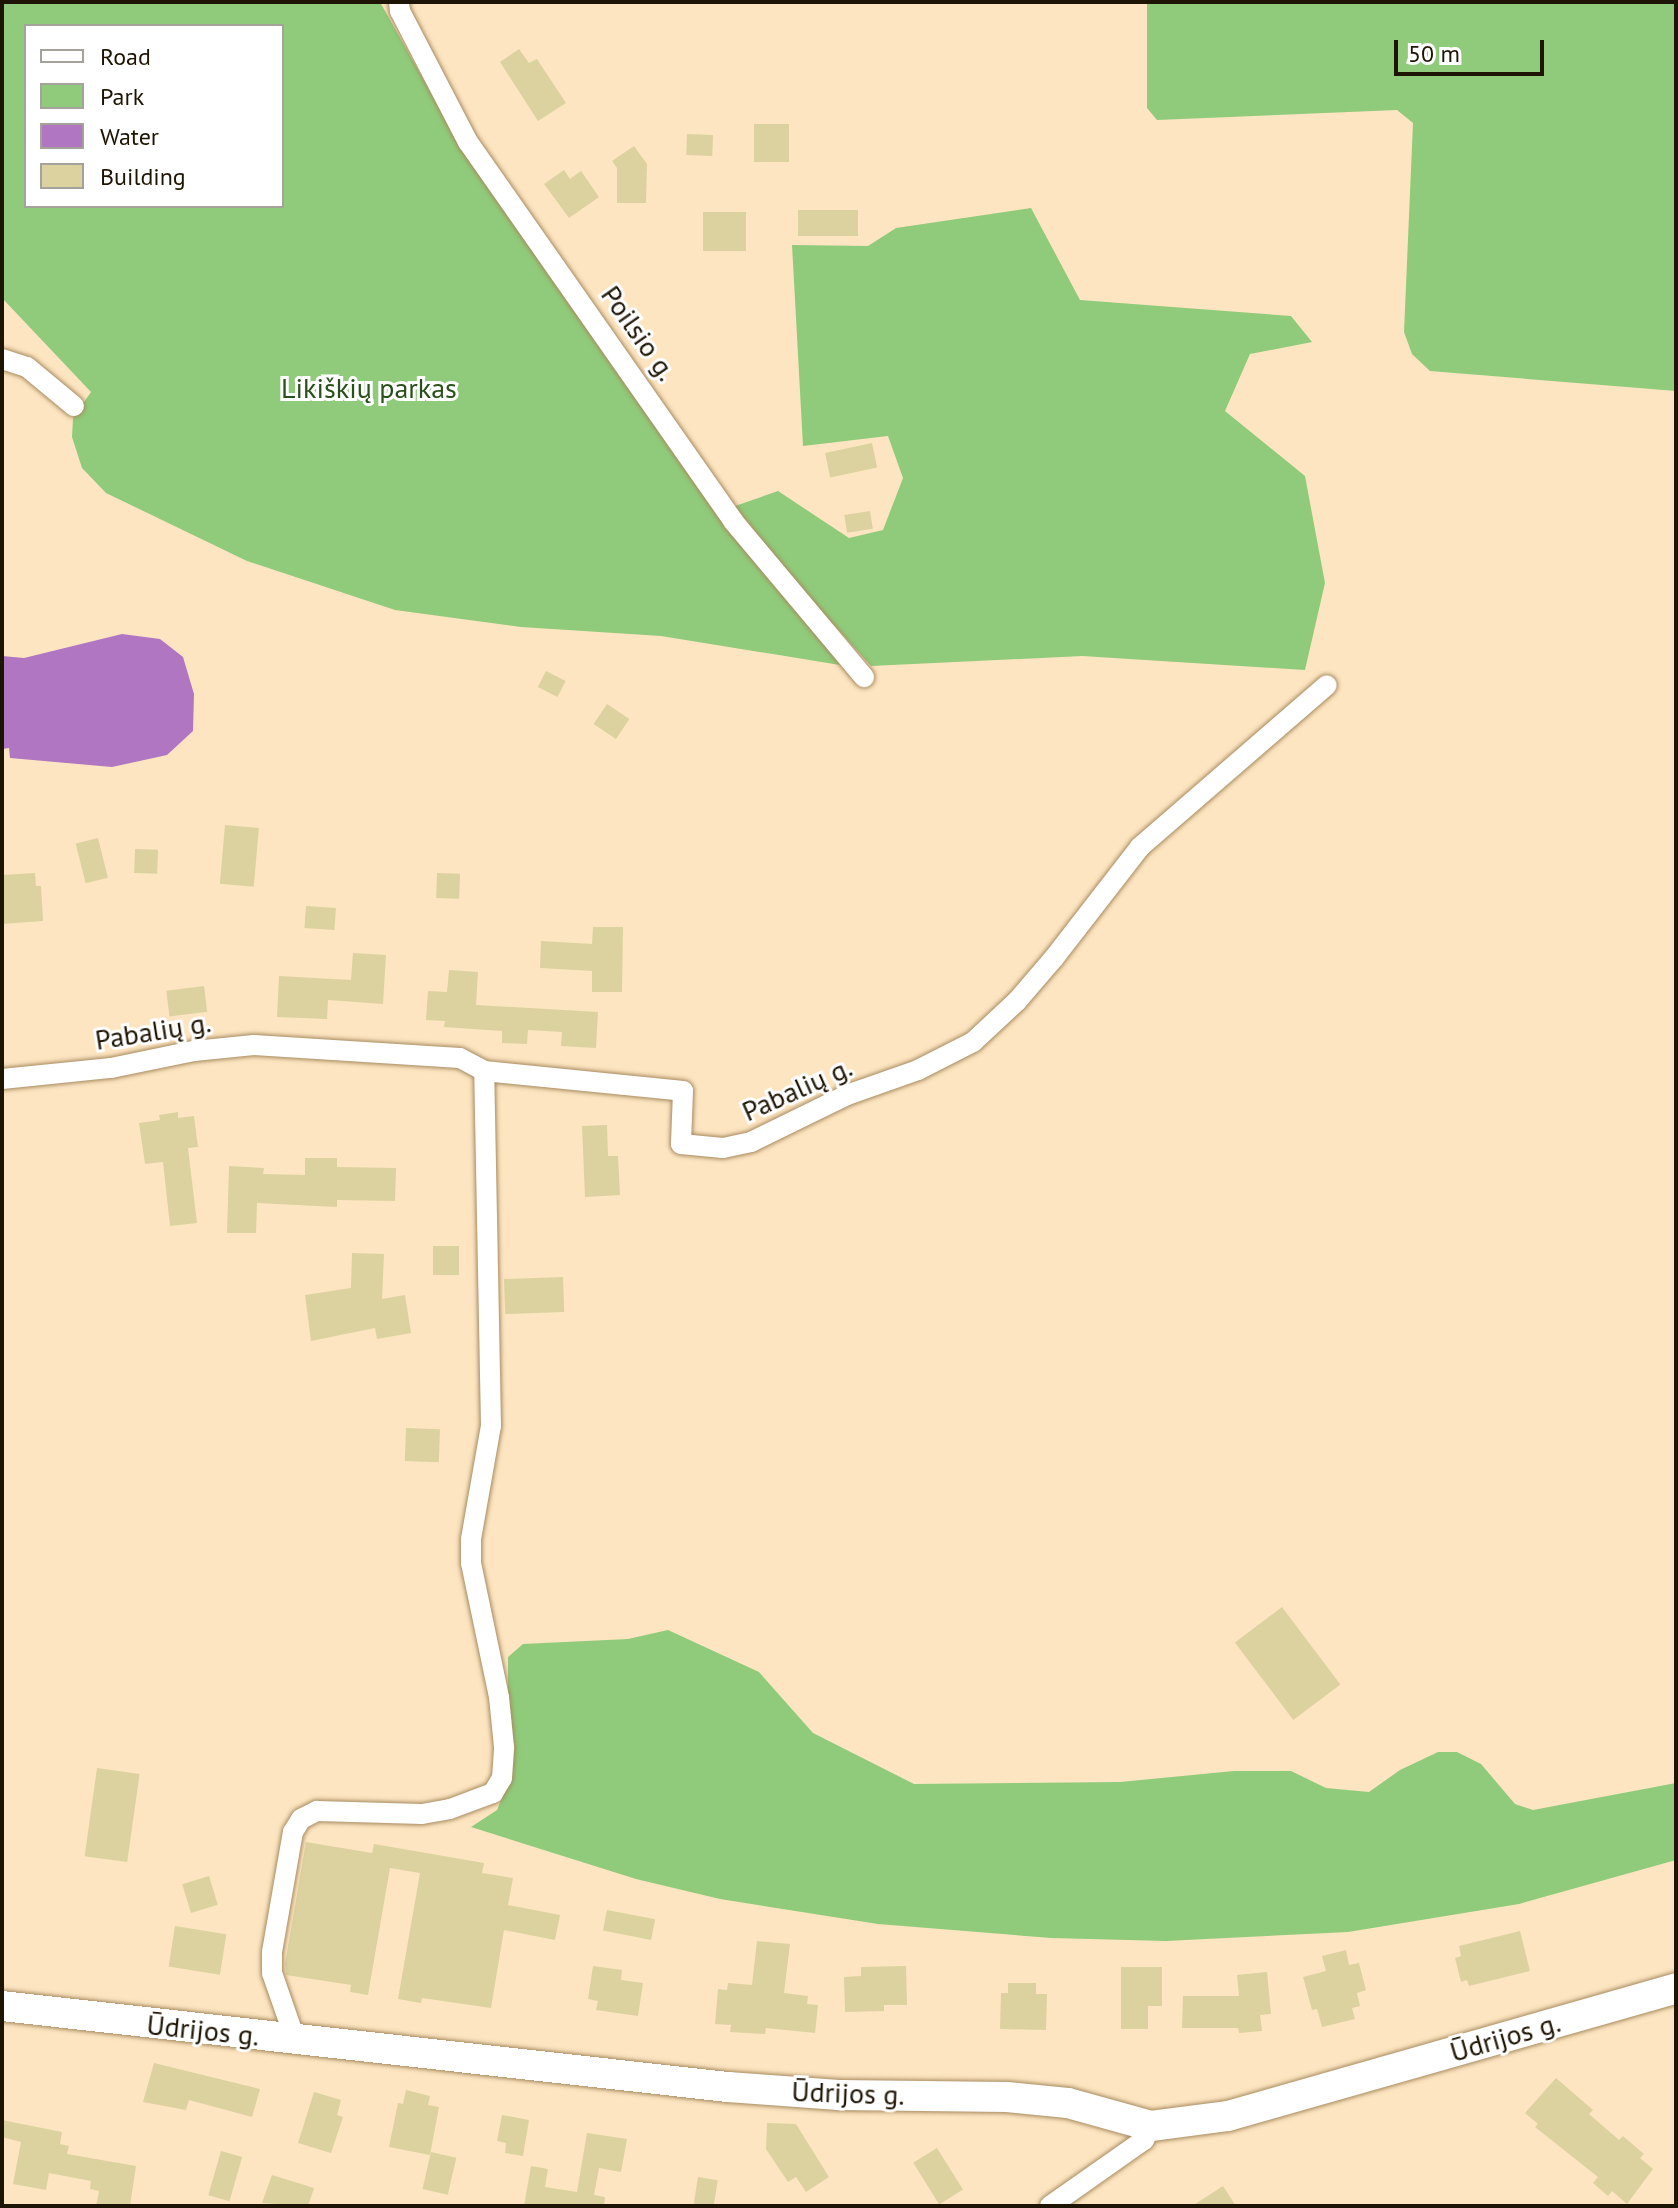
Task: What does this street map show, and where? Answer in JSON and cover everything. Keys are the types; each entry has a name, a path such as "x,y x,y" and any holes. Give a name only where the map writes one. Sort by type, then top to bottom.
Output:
{"main road":[{"name":"Ūdrijos g.","path":"2,2006 728,2087 839,2095 1007,2097 1068,2103 1151,2126 1228,2116 1676,1988"}],"street":[{"name":"Poilsio g.","path":"399,2 400,11 468,142 733,521 864,677"},
{"path":"2,359 27,367 74,406"},
{"name":"Pabalių g.","path":"2,1079 111,1068 194,1051 254,1045 460,1058 484,1071 683,1091 681,1144 723,1148 751,1142 847,1095 949,1056 973,1042 1017,1001 1140,847 1327,685"},
{"path":"295,2039 272,1973 272,1952 293,1832 301,1819 317,1811 422,1814 450,1809 493,1793 502,1778 504,1747 499,1697 471,1563 471,1539 489,1454 491,1426 484,1071"},
{"path":"1050,2206 1144,2140 1151,2126"}],"green space":[{"name":"Likiškių parkas","path":"2,2 380,2 454,134 548,274 719,512 840,665 661,636 521,627 395,610 247,561 106,493 82,468 72,437 73,418 91,392 2,298"},
{"path":"1147,2 1676,2 1676,391 1430,371 1412,354 1404,332 1413,123 1397,110 1157,120 1147,108"},
{"path":"1031,208 1080,300 1291,316 1312,342 1250,354 1225,411 1305,476 1325,583 1305,670 1082,656 871,666 804,592 735,506 778,491 849,538 883,530 903,478 888,436 803,446 792,245 868,246 896,228"},
{"path":"668,1630 759,1672 813,1733 914,1784 1120,1782 1234,1771 1291,1771 1326,1788 1369,1792 1400,1770 1438,1752 1457,1752 1481,1764 1515,1804 1533,1810 1676,1783 1676,1860 1519,1904 1348,1932 1166,1941 1051,1938 878,1924 720,1899 636,1879 471,1827 497,1810 508,1783 508,1657 523,1644 628,1639"}],"water":[{"path":"122,634 160,639 183,657 194,694 193,731 167,755 112,767 10,758 9,748 2,749 2,656 24,658"}],"building":[{"path":"519,49 529,63 537,59 566,103 538,121 500,62"},
{"path":"754,124 789,124 789,162 754,162"},
{"path":"687,134 713,135 712,156 686,155"},
{"path":"634,146 647,164 646,203 617,203 617,168 612,161"},
{"path":"564,170 570,179 581,171 599,197 569,218 544,184"},
{"path":"798,210 858,210 858,236 798,236"},
{"path":"703,212 746,212 746,251 703,251"},
{"path":"872,443 877,467 830,477 825,453"},
{"path":"870,511 873,529 847,533 844,515"},
{"path":"546,671 566,681 557,697 538,687"},
{"path":"607,704 629,719 616,739 594,724"},
{"path":"225,825 259,828 254,887 220,884"},
{"path":"98,838 108,878 86,883 76,844"},
{"path":"135,849 158,850 157,874 134,873"},
{"path":"35,873 36,886 41,886 43,921 2,924 2,875"},
{"path":"437,873 460,874 459,899 436,898"},
{"path":"306,906 336,908 334,930 304,928"},
{"path":"593,927 623,927 622,992 592,992 592,971 540,968 541,941 592,944"},
{"path":"353,953 386,955 383,1004 328,1000 327,1019 277,1017 279,976 351,980"},
{"path":"449,970 478,972 476,1005 598,1012 596,1048 561,1046 562,1032 528,1030 527,1044 502,1043 502,1031 444,1027 445,1021 426,1020 428,991 447,992"},
{"path":"204,986 207,1012 169,1016 166,991"},
{"path":"178,1112 178,1118 194,1116 198,1147 188,1148 197,1223 170,1226 163,1162 145,1164 139,1123 160,1120 159,1115"},
{"path":"607,1125 608,1156 618,1156 620,1195 585,1197 582,1126"},
{"path":"305,1158 337,1158 337,1167 396,1168 395,1201 337,1200 337,1207 257,1203 256,1233 227,1233 229,1166 264,1168 263,1174 305,1175"},
{"path":"433,1246 459,1246 459,1275 433,1275"},
{"path":"352,1253 384,1254 382,1299 405,1295 411,1333 377,1339 375,1328 311,1341 305,1295 351,1288"},
{"path":"563,1277 564,1312 505,1314 504,1279"},
{"path":"406,1428 440,1429 439,1462 405,1461"},
{"path":"1282,1607 1340,1684 1293,1720 1235,1643"},
{"path":"97,1768 140,1774 127,1862 85,1856"},
{"path":"306,1842 372,1853 374,1844 484,1863 482,1873 513,1878 508,1905 560,1915 555,1940 504,1930 491,2008 422,1998 421,2003 398,1999 420,1873 390,1868 368,1995 350,1992 351,1985 286,1975 285,1964"},
{"path":"209,1876 218,1905 191,1913 182,1884"},
{"path":"607,1910 655,1919 651,1940 603,1931"},
{"path":"175,1926 226,1934 220,1975 169,1966"},
{"path":"1520,1931 1530,1971 1469,1986 1467,1980 1461,1982 1455,1958 1461,1956 1459,1946"},
{"path":"757,1941 790,1944 784,1993 808,1996 807,2004 818,2005 815,2033 766,2028 765,2034 730,2032 731,2025 715,2024 718,1989 727,1990 728,1983 752,1985"},
{"path":"1346,1950 1349,1965 1359,1963 1366,1990 1357,1993 1360,2006 1352,2008 1355,2019 1322,2027 1317,2009 1312,2010 1303,1977 1326,1971 1322,1956"},
{"path":"593,1966 622,1970 621,1980 643,1983 638,2016 596,2010 598,2001 588,1999"},
{"path":"906,1966 907,2005 884,2005 884,2011 845,2012 844,1977 861,1976 861,1967"},
{"path":"1121,1967 1162,1967 1162,2006 1148,2006 1148,2029 1121,2029"},
{"path":"1267,1972 1271,2014 1260,2015 1262,2031 1239,2033 1238,2028 1182,2028 1183,1996 1239,1996 1237,1975"},
{"path":"1008,1983 1036,1983 1036,1994 1047,1994 1046,2030 1000,2029 1001,1993 1008,1993"},
{"path":"154,2063 260,2089 252,2117 189,2100 186,2110 143,2102"},
{"path":"1556,2078 1593,2110 1589,2114 1619,2140 1623,2136 1644,2154 1640,2158 1653,2169 1627,2204 1612,2191 1608,2196 1593,2183 1598,2177 1535,2127 1538,2124 1525,2113"},
{"path":"406,2090 430,2096 428,2105 439,2107 430,2155 389,2147 398,2103 403,2104"},
{"path":"314,2092 341,2100 337,2115 343,2117 331,2153 298,2143"},
{"path":"502,2115 529,2120 523,2156 505,2153 506,2143 497,2141"},
{"path":"2,2120 62,2132 60,2144 69,2146 67,2154 136,2166 130,2206 96,2206 99,2191 90,2189 91,2181 49,2173 46,2190 13,2184 21,2142 2,2137"},
{"path":"767,2123 796,2124 829,2177 806,2192 796,2177 788,2182 766,2149"},
{"path":"587,2133 627,2139 621,2172 599,2168 594,2195 605,2197 604,2206 524,2206 531,2166 548,2169 545,2187 577,2192"},
{"path":"937,2148 963,2190 939,2204 913,2163"},
{"path":"221,2151 242,2157 229,2201 208,2195"},
{"path":"431,2152 456,2158 448,2195 422,2189"},
{"path":"272,2175 314,2188 308,2206 262,2203"},
{"path":"698,2177 718,2180 714,2206 694,2204"},
{"path":"1223,2186 1236,2206 1192,2206"}]}
